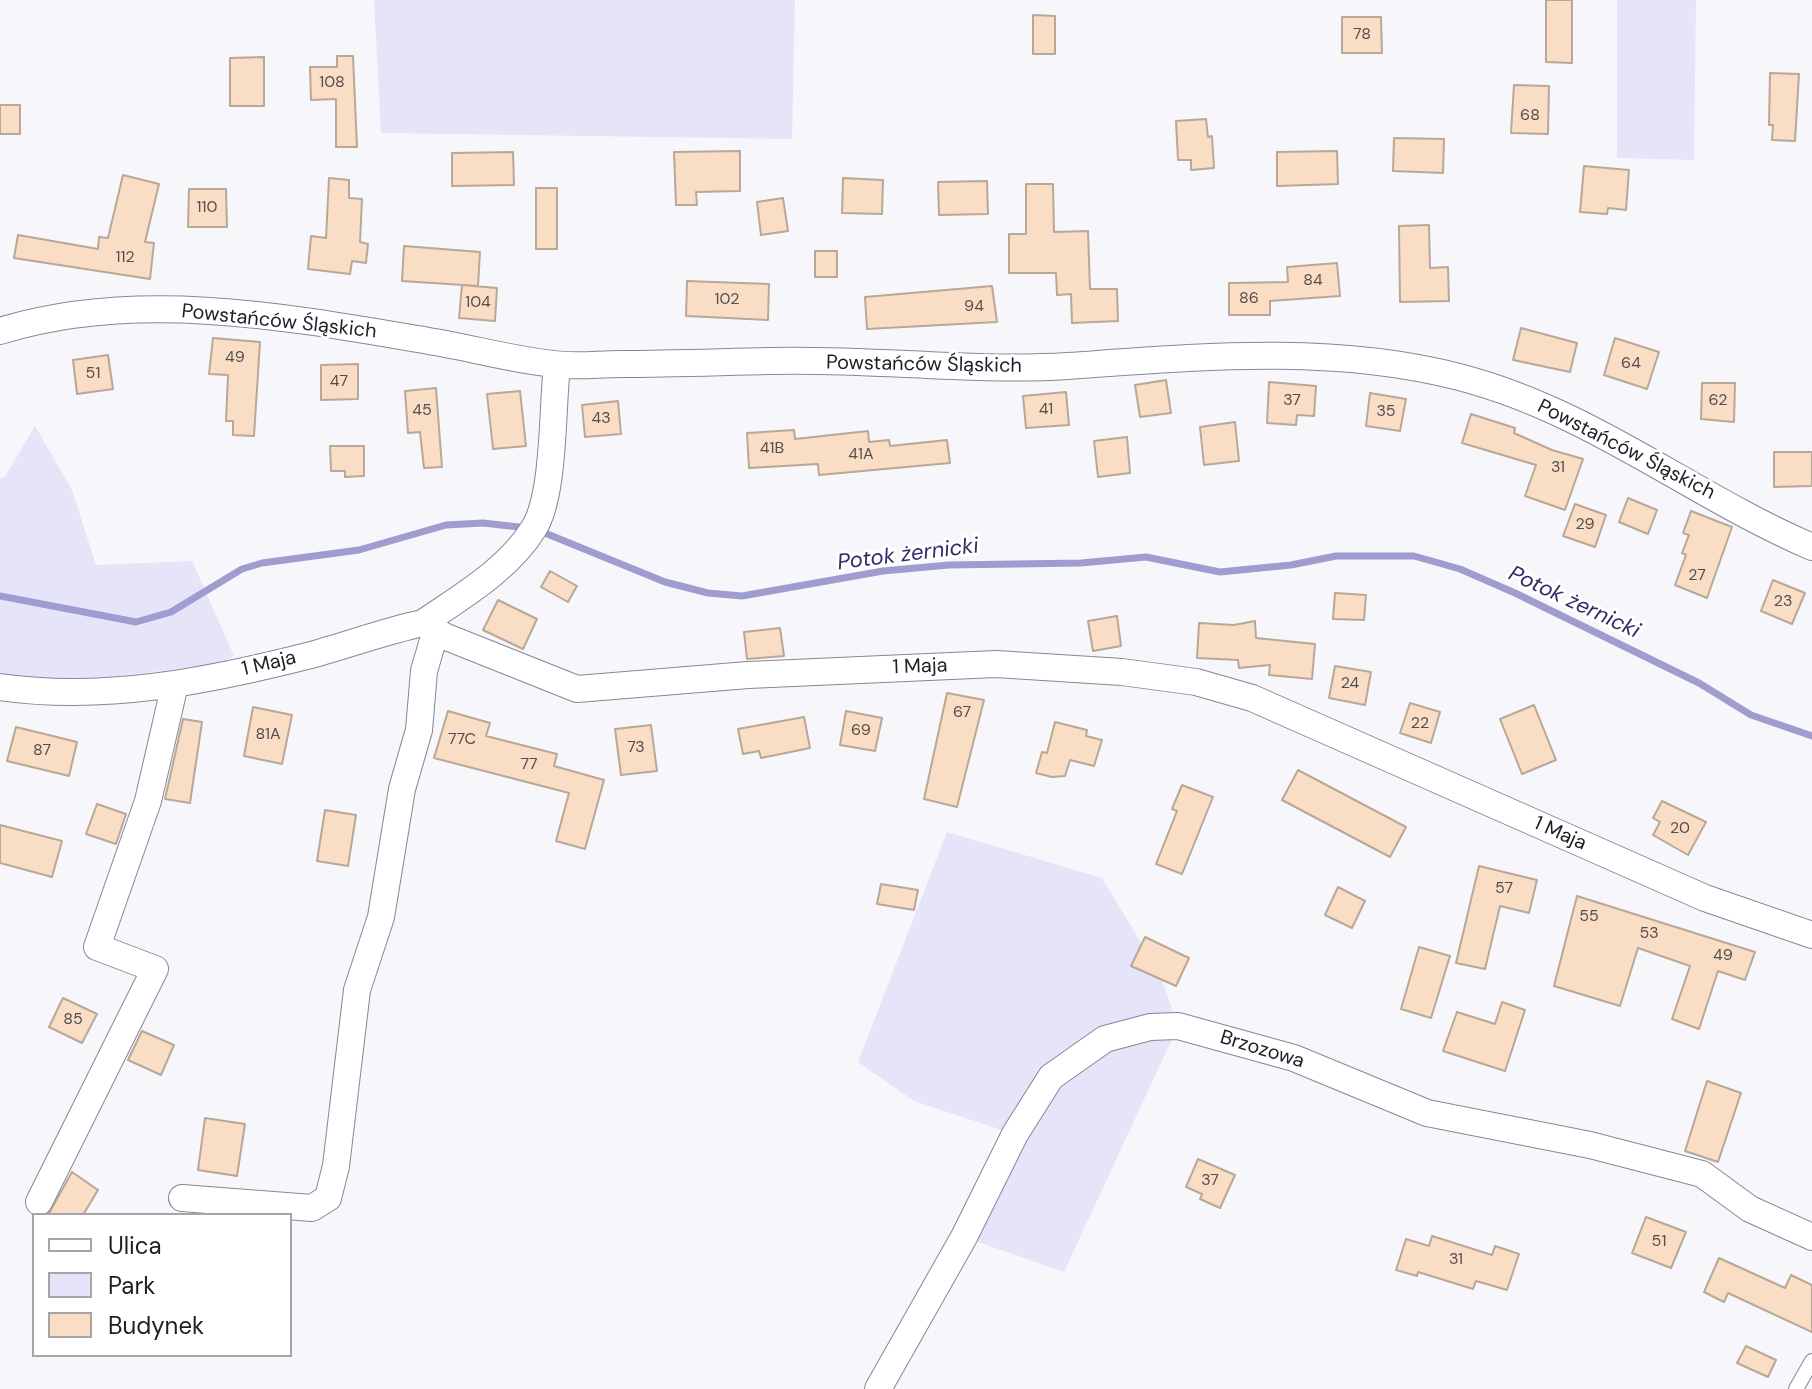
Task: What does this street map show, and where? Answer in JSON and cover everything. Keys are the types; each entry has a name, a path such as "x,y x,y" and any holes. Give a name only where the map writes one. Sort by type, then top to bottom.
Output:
{"street":[{"name":"Powstańców Śląskich","path":"0,331 88,310 192,310 318,324 557,365 770,361 974,369 1177,356 1294,354 1376,363 1457,376 1524,398 1599,431 1777,532 1812,547"},
{"path":"182,1198 312,1208 328,1198 336,1166 357,990 381,917 402,789 419,730 430,626 513,556 536,526 548,473 557,365"},
{"name":"1 Maja","path":"0,687 38,692 121,691 175,684 430,626 577,689 748,675 996,664 1122,672 1196,682 1252,698 1705,898 1812,935"},
{"path":"39,1202 155,969 97,947 148,801 175,684"},
{"name":"Brzozowa","path":"878,1389 964,1237 1015,1134 1051,1077 1105,1039 1150,1027 1178,1026 1264,1048 1427,1113 1590,1145 1702,1174 1750,1209 1812,1237"}],"lane":[{"path":"1796,1389 1812,1361"}],"green space":[{"path":"374,0 795,0 792,139 381,133"},
{"path":"1617,0 1696,0 1694,160 1617,158"},
{"path":"35,426 72,490 96,565 192,561 234,656 219,664 59,683 0,676 0,478 4,478"},
{"path":"947,832 1102,878 1160,974 1178,1026 1064,1272 964,1237 1014,1134 914,1101 858,1062"}],"building":[{"path":"1546,0 1572,0 1572,63 1546,62"},
{"path":"1033,15 1055,16 1055,54 1033,54"},
{"path":"1342,17 1381,17 1382,53 1342,53"},
{"path":"337,56 353,56 357,147 336,147 336,99 311,100 310,67 337,67"},
{"path":"264,57 264,106 230,106 230,58"},
{"path":"1770,73 1799,74 1795,141 1772,140 1773,125 1769,125"},
{"path":"1514,85 1549,86 1548,134 1511,133"},
{"path":"0,105 20,105 20,134 0,134"},
{"path":"1206,119 1208,137 1212,136 1214,168 1191,170 1191,160 1178,160 1176,121"},
{"path":"1394,138 1444,139 1443,173 1393,171"},
{"path":"740,151 740,191 696,192 697,205 676,205 674,152"},
{"path":"1337,151 1338,184 1277,186 1277,152"},
{"path":"513,152 514,185 452,186 452,153"},
{"path":"1584,166 1629,170 1626,210 1608,208 1607,214 1580,212"},
{"path":"123,175 159,184 145,242 154,243 150,279 14,258 18,235 98,249 99,237 108,238"},
{"path":"329,178 349,180 349,198 362,199 360,242 368,244 366,263 352,261 350,274 308,269 311,236 326,238"},
{"path":"843,178 883,180 882,214 842,213"},
{"path":"987,181 988,214 939,215 938,182"},
{"path":"1026,184 1053,184 1054,232 1088,231 1090,289 1117,289 1118,321 1072,323 1071,294 1057,295 1056,273 1009,273 1009,234 1026,234"},
{"path":"536,188 557,188 557,249 536,249"},
{"path":"189,189 226,189 227,227 188,227"},
{"path":"783,198 788,231 761,235 757,202"},
{"path":"1429,225 1430,268 1448,267 1449,301 1400,302 1399,226"},
{"path":"404,246 480,252 478,286 402,281"},
{"path":"815,251 837,251 837,277 815,277"},
{"path":"1337,263 1340,296 1270,301 1270,315 1229,315 1229,283 1288,282 1287,267"},
{"path":"687,281 769,284 768,320 686,316"},
{"path":"462,285 497,288 495,321 459,318"},
{"path":"992,286 997,322 867,329 865,297"},
{"path":"1521,328 1577,343 1570,372 1513,360"},
{"path":"213,338 260,342 254,436 233,435 233,421 226,421 228,375 209,374"},
{"path":"1615,338 1659,352 1647,389 1604,375"},
{"path":"108,355 113,389 77,394 73,360"},
{"path":"358,364 358,399 321,400 321,365"},
{"path":"1166,380 1171,413 1140,417 1135,385"},
{"path":"1269,382 1316,386 1314,416 1297,415 1296,425 1267,423"},
{"path":"1702,383 1735,383 1734,422 1701,419"},
{"path":"436,388 442,467 424,468 420,432 408,433 405,391"},
{"path":"520,391 526,446 493,449 487,394"},
{"path":"1066,392 1069,425 1026,428 1023,396"},
{"path":"1370,393 1406,399 1400,431 1366,426"},
{"path":"618,401 621,434 585,437 582,405"},
{"path":"1471,414 1515,428 1514,433 1552,450 1583,459 1565,510 1525,496 1536,465 1462,443"},
{"path":"1235,422 1239,461 1204,465 1200,427"},
{"path":"794,430 795,439 868,431 869,442 889,440 890,446 947,440 950,463 819,475 818,464 749,468 747,433"},
{"path":"1127,437 1130,473 1098,477 1094,441"},
{"path":"330,446 364,446 364,476 345,477 345,471 331,471"},
{"path":"1774,452 1812,452 1812,486 1774,487"},
{"path":"1628,498 1657,510 1648,534 1619,522"},
{"path":"1575,504 1606,515 1595,547 1563,536"},
{"path":"1691,511 1732,527 1707,598 1675,585 1686,555 1682,553 1689,535 1683,533"},
{"path":"550,571 577,586 568,602 541,587"},
{"path":"1773,580 1805,593 1792,624 1761,611"},
{"path":"1335,593 1366,595 1364,620 1333,619"},
{"path":"498,600 537,619 523,649 483,630"},
{"path":"1117,616 1121,646 1093,651 1088,621"},
{"path":"1255,621 1256,638 1315,644 1312,679 1269,675 1270,665 1239,668 1238,660 1197,658 1199,623 1234,625"},
{"path":"780,628 784,656 747,659 744,632"},
{"path":"1335,666 1371,672 1365,705 1329,698"},
{"path":"947,693 984,700 957,807 924,799"},
{"path":"1410,703 1440,712 1431,743 1400,733"},
{"path":"1534,705 1556,760 1522,774 1500,719"},
{"path":"253,707 292,715 282,764 244,756"},
{"path":"448,711 490,723 486,736 557,754 554,766 604,780 585,849 556,841 569,793 434,758"},
{"path":"846,711 882,718 875,751 840,745"},
{"path":"804,717 810,748 761,758 759,751 743,754 738,729"},
{"path":"183,719 202,722 190,803 165,799"},
{"path":"1055,722 1087,730 1086,736 1102,740 1094,766 1070,760 1065,776 1036,773 1042,752 1047,753"},
{"path":"651,725 657,771 621,775 615,729"},
{"path":"16,727 77,742 69,776 7,761"},
{"path":"1298,770 1406,827 1390,857 1282,800"},
{"path":"1182,785 1213,797 1182,874 1156,864 1177,811 1172,809"},
{"path":"1662,801 1706,822 1688,855 1653,835 1660,822 1653,818"},
{"path":"97,804 126,814 116,844 86,834"},
{"path":"325,810 356,815 348,866 317,861"},
{"path":"0,825 62,841 52,877 0,863"},
{"path":"1479,866 1537,880 1529,913 1500,906 1485,969 1456,963"},
{"path":"881,884 918,890 914,910 877,904"},
{"path":"1338,887 1365,901 1352,928 1325,915"},
{"path":"1577,896 1755,952 1745,980 1718,971 1699,1029 1672,1019 1690,966 1638,948 1620,1006 1554,986"},
{"path":"1145,937 1189,958 1176,986 1131,966"},
{"path":"1419,947 1450,956 1431,1018 1401,1009"},
{"path":"63,998 97,1014 82,1043 49,1027"},
{"path":"1502,1002 1525,1010 1505,1071 1443,1051 1457,1012 1495,1024"},
{"path":"142,1031 174,1045 161,1075 128,1060"},
{"path":"1707,1081 1741,1093 1718,1162 1685,1151"},
{"path":"205,1118 245,1124 237,1176 198,1170"},
{"path":"1198,1159 1235,1175 1220,1208 1200,1199 1202,1194 1186,1187"},
{"path":"72,1172 98,1190 84,1213 49,1213"},
{"path":"1646,1217 1686,1232 1671,1268 1632,1253"},
{"path":"1432,1236 1492,1255 1495,1246 1519,1254 1507,1290 1476,1281 1473,1289 1418,1272 1417,1276 1396,1270 1406,1239 1429,1246"},
{"path":"1719,1258 1785,1288 1791,1275 1812,1285 1812,1332 1728,1293 1724,1302 1704,1292"},
{"path":"1746,1346 1776,1360 1768,1377 1737,1363"}],"waterway":[{"name":"Potok żernicki","path":"0,596 136,622 171,612 242,569 262,563 359,550 446,525 483,523 528,528"},
{"name":"Potok żernicki","path":"540,531 665,582 708,593 742,596 883,571 949,565 1081,563 1146,557 1220,572 1291,565 1336,556 1414,556 1460,569 1515,593 1699,683 1751,715 1812,736"}]}
